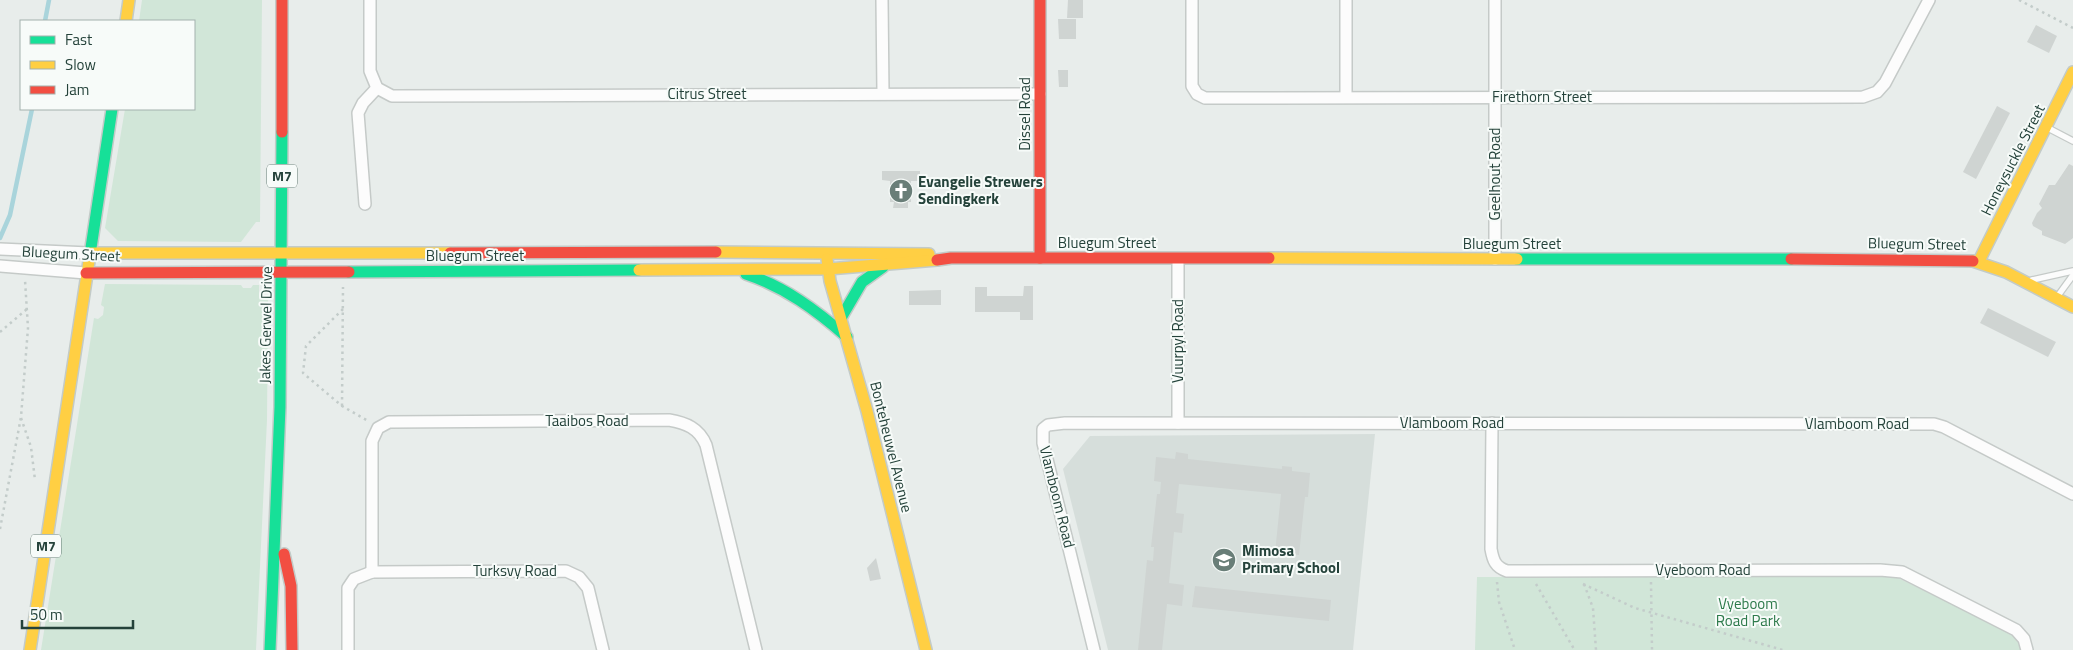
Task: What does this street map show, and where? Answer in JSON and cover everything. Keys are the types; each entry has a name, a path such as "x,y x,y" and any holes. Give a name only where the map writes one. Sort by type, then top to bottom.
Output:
{"main road":[{"path":"126,20 129,0"},
{"name":"Jakes Gerwel Drive","path":"270,650 277,544 282,272 282,0"},
{"name":"Dissel Road","path":"1040,0 1040,258"},
{"name":"Honeysuckle Street","path":"1979,261 2073,72"},
{"name":"M7","path":"30,650 112,110"},
{"name":"Bonteheuwel Avenue","path":"826,252 830,281 867,411 926,650"},
{"name":"Bluegum Street","path":"89,253 919,252 951,258"},
{"name":"Bluegum Street","path":"86,272 828,269 890,265 951,258 1964,259 1979,261 2066,301"},
{"path":"841,318 853,292 863,280 874,271 890,265"},
{"path":"731,270 757,277 785,289 812,308 846,337"},
{"path":"277,517 290,586 292,650"}],"street":[{"path":"365,204 358,113 363,103 377,88 370,71 370,0"},
{"path":"882,0 883,93"},
{"name":"Firethorn Street","path":"1192,0 1192,86 1197,94 1206,98 1870,95 1886,84 1929,0"},
{"path":"1346,0 1346,97"},
{"name":"Geelhout Road","path":"1495,0 1495,259"},
{"name":"Citrus Street","path":"377,88 392,96 1040,94"},
{"name":"Bluegum Street","path":"0,249 89,253"},
{"name":"Vuurpyl Road","path":"1178,259 1178,423"},
{"name":"Bluegum Street","path":"0,266 26,273 86,272"},
{"name":"Taaibos Road","path":"378,428 389,422 669,420 682,422 694,428 706,445 756,650"},
{"name":"Vlamboom Road","path":"1094,650 1044,443 1043,429 1048,425 1065,423 1934,424 1944,427 2073,494"},
{"path":"1492,423 1491,549 1496,564"},
{"path":"372,572 372,441 378,428"},
{"name":"Vyeboom Road","path":"1496,564 1507,571 1880,570 1902,572 2016,630 2024,639 2027,650"},
{"name":"Turksvy Road","path":"348,650 348,588 354,579 372,572 566,571 578,577 588,588 603,650"}],"lane":[{"path":"2046,127 2073,141"},
{"path":"2025,282 2073,273 2066,301"}],"path":[{"path":"2019,0 2073,28"},
{"path":"0,529 21,416 28,328 26,273"},
{"path":"342,406 343,284"},
{"path":"343,309 306,346 303,373 342,406 378,428"},
{"path":"0,332 27,310"},
{"path":"21,416 24,433 31,447 35,480"},
{"path":"1496,564 1499,602 1515,650"},
{"path":"1528,571 1573,650"},
{"path":"1571,571 1573,578 1603,595 1652,613 1783,650"},
{"path":"1651,571 1652,650"},
{"path":"1584,584 1593,608 1596,650"}],"shaded area":[{"name":"Mimosa Primary School","path":"1375,434 1353,650 1108,650 1063,469 1090,436"}],"green space":[{"path":"142,0 262,0 260,222 256,222 241,242 118,241 105,228 125,110 195,110 195,20 139,20"},
{"path":"105,284 241,285 243,288 259,285 259,296 263,300 268,300 267,420 256,650 41,650 94,318 98,319 103,315 104,307 101,305"},
{"name":"Vyeboom Road Park","path":"1894,576 2011,633 2018,640 2021,650 1475,650 1477,577"}],"building":[{"path":"1068,0 1083,0 1083,18 1067,18"},
{"path":"1058,19 1076,19 1076,39 1059,39"},
{"path":"2036,25 2057,36 2049,53 2027,42"},
{"path":"1058,70 1068,70 1068,87 1059,87"},
{"path":"1997,106 2010,113 1976,179 1963,172"},
{"path":"2069,164 2073,166 2073,238 2065,244 2042,235 2042,231 2033,226 2032,223 2042,208 2039,204 2049,185 2055,185"},
{"name":"Evangelie Strewers Sendingkerk","path":"882,171 920,171 920,181 911,181 911,202 908,202 908,208 893,208 894,202 890,202 890,181 882,180"},
{"path":"1024,286 1033,286 1033,320 1020,320 1020,312 975,312 975,287 987,287 987,296 1023,296"},
{"path":"941,290 941,305 909,305 909,291"},
{"path":"1988,308 2056,342 2048,357 1980,323"},
{"path":"1176,452 1188,454 1188,459 1282,469 1282,466 1292,467 1292,471 1310,473 1308,497 1305,497 1299,555 1275,553 1281,494 1179,484 1176,513 1184,514 1182,533 1174,532 1169,583 1184,585 1182,606 1167,604 1162,650 1138,650 1147,560 1153,561 1154,547 1151,547 1157,494 1160,494 1161,482 1154,481 1156,457 1175,459"},
{"path":"876,558 881,579 870,581 867,568"},
{"path":"1195,586 1331,600 1329,621 1192,607"}],"waterway":[{"path":"45,20 49,0"},
{"path":"0,238 10,215 32,110"}],"traffic: fast":[{"path":"89,261 112,110"},
{"path":"270,650 280,407 282,132"},
{"path":"1517,259 1791,259"},
{"path":"841,318 862,282 883,267"},
{"path":"349,272 639,270"},
{"path":"746,274 760,279 800,300 847,337"}],"traffic: slow":[{"path":"126,20 129,0"},
{"path":"1979,261 2073,72"},
{"path":"716,252 929,254"},
{"path":"89,253 450,253"},
{"path":"1269,258 1517,259"},
{"path":"827,259 830,281 867,411 926,650"},
{"path":"639,270 828,269 937,260"},
{"path":"30,650 89,261"},
{"path":"1973,261 2006,272 2073,307"}],"traffic: jam":[{"path":"282,0 282,132"},
{"path":"1040,0 1040,258"},
{"path":"450,253 716,252"},
{"path":"937,260 951,258 1269,258"},
{"path":"1791,259 1973,261"},
{"path":"86,273 349,272"},
{"path":"284,554 291,586 292,650"}],"place":[{"name":"Evangelie Strewers Sendingkerk","path":"901,191"},
{"name":"Mimosa Primary School","path":"1224,560"}]}
